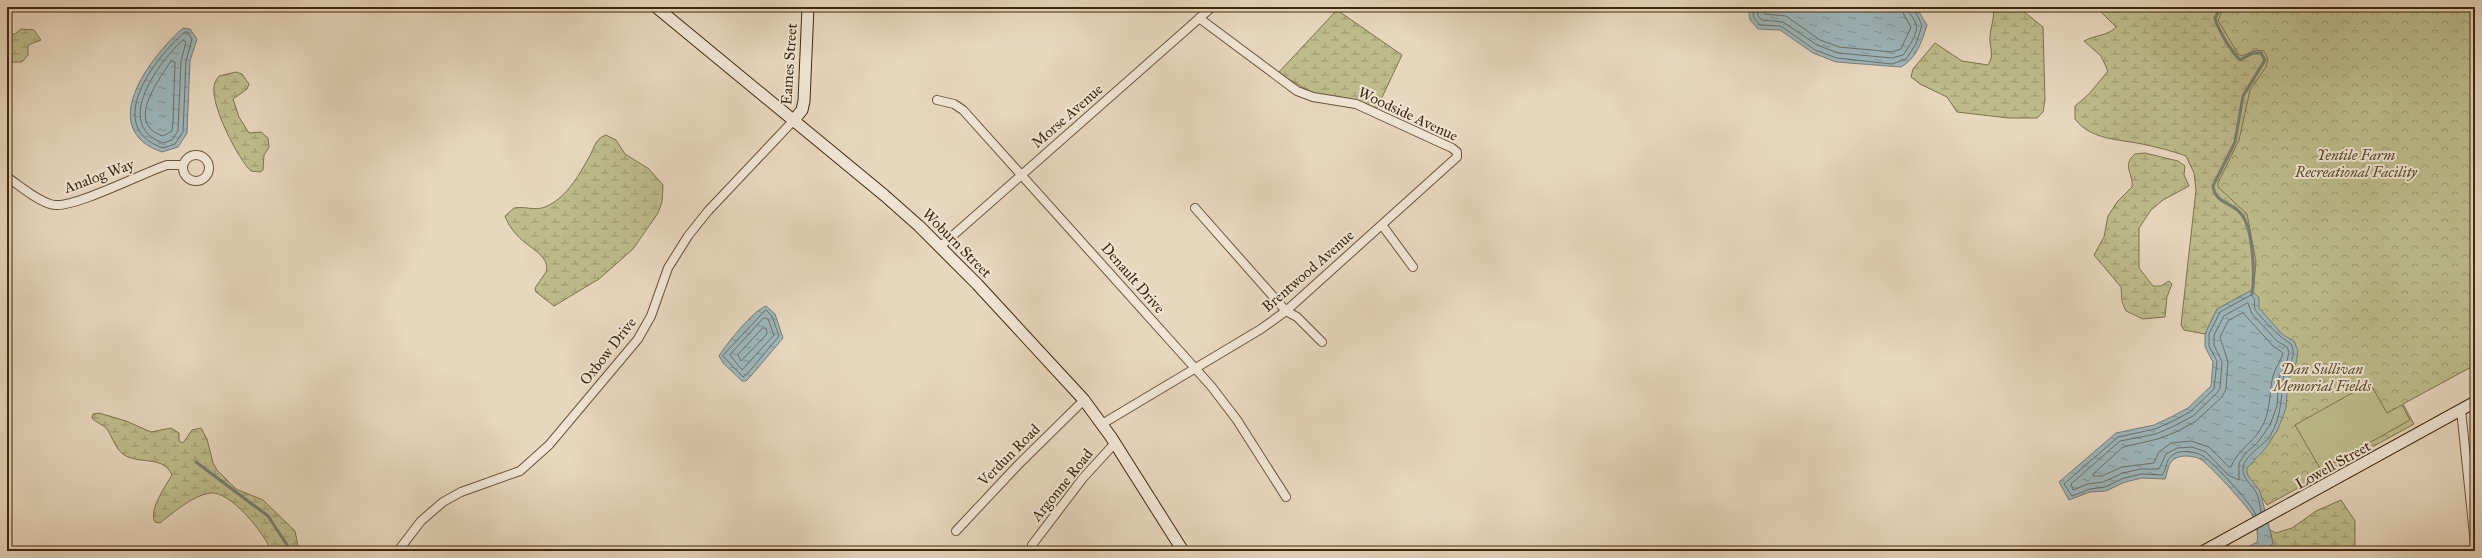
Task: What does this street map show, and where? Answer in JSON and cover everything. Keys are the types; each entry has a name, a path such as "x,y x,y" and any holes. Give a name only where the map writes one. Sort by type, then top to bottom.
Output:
{"main road":[{"name":"Woburn Street","path":"656,7 884,195 940,246 1015,324 1084,400 1116,444 1183,551"},
{"name":"Eames Street","path":"794,120 802,110 804,101 808,7"},
{"name":"Lowell Street","path":"2204,551 2272,515 2475,402"}],"street":[{"name":"Morse Avenue","path":"940,246 1212,7"},
{"name":"Woodside Avenue","path":"1199,18 1297,91 1313,97 1356,104 1452,148 1457,152 1457,158"},
{"name":"Denault Drive","path":"937,100 960,107 1022,174 1195,368 1230,409 1286,497"},
{"name":"Oxbow Drive","path":"398,551 420,522 443,502 461,492 520,471 549,445 638,339 651,316 668,268 688,236 722,195 794,120"},
{"name":"Brentwood Avenue","path":"1102,424 1286,311 1457,158"},
{"name":"Analog Way","path":"7,177 42,200 55,205 78,200 162,166 183,165"},
{"path":"1195,208 1286,311 1297,317 1322,342"},
{"path":"1382,225 1413,267"},
{"name":"Verdun Road","path":"956,531 1018,465 1084,400"},
{"path":"2461,410 2475,544"},
{"name":"Argonne Road","path":"1032,545 1084,478 1116,444"}],"green space":[{"path":"1993,7 2018,7 2043,27 2045,100 2043,112 2037,118 2008,118 1957,112 1947,97 1920,84 1911,77 1913,69 1935,43 1962,61 1988,65 1991,58 1990,36"},
{"path":"2096,7 2366,7 2257,294 2252,290 2217,309 2205,334 2184,330 2181,325 2196,190 2194,173 2186,156 2153,146 2106,138 2097,135 2081,126 2075,119 2075,106 2089,94 2108,71 2101,56 2084,41 2105,34 2116,27"},
{"name":"Yentile Farm Recreational Facility","path":"2224,7 2475,7 2475,365 2403,404 2414,424 2267,505 2224,439 2253,296 2256,261 2247,214 2218,187 2218,183 2239,140 2250,90 2266,67 2268,59 2264,51 2256,50 2242,56 2238,54 2218,20"},
{"path":"1337,10 1402,55 1377,108 1313,93 1278,73"},
{"path":"21,29 34,30 41,40 28,45 28,55 22,62 7,62 7,36 15,34"},
{"path":"236,72 242,74 249,84 247,89 233,99 239,117 249,133 261,132 268,138 269,147 264,155 263,170 260,172 251,171 239,155 226,132 214,96 214,86 219,76"},
{"path":"606,135 616,140 625,154 649,169 663,185 662,202 658,213 633,249 599,279 554,306 536,292 535,288 546,272 547,267 543,257 517,235 505,216 514,208 541,208 559,199 580,173 599,139"},
{"path":"2145,153 2178,161 2185,166 2184,175 2189,186 2163,200 2151,210 2139,228 2139,268 2153,286 2161,286 2169,281 2172,284 2167,297 2165,317 2143,319 2126,311 2122,302 2121,287 2094,255 2104,237 2108,216 2117,202 2132,187 2128,166 2131,158 2135,154"},
{"path":"2370,383 2387,413 2402,405 2410,420 2321,470 2295,425"},
{"path":"99,413 126,421 151,432 171,428 179,433 179,441 183,443 192,430 201,428 207,439 213,463 217,470 236,489 263,500 295,531 299,551 271,551 262,535 246,515 237,506 218,494 210,493 197,497 160,523 155,522 153,517 156,505 162,491 172,475 164,465 152,461 139,460 123,454 117,448 107,429 92,418 93,414"},
{"path":"2341,500 2355,521 2355,551 2267,551 2273,543 2270,530 2276,533 2292,528 2316,511"}],"water":[{"path":"1748,7 1916,7 1927,25 1921,43 1915,54 1901,67 1836,62 1813,53 1780,30 1758,29 1750,20"},
{"path":"183,28 190,29 197,39 190,61 187,133 178,147 162,152 142,141 132,127 130,110 135,92 144,74 156,56"},
{"path":"2252,290 2259,298 2259,308 2283,335 2294,341 2298,351 2296,363 2288,380 2286,408 2278,429 2265,449 2247,468 2247,474 2260,491 2273,543 2267,551 2241,551 2257,542 2257,531 2251,513 2211,468 2200,459 2193,457 2181,456 2174,459 2169,466 2165,479 2142,478 2125,482 2106,491 2090,492 2069,500 2059,482 2116,433 2154,425 2171,417 2188,408 2211,386 2213,362 2205,347 2205,334 2217,309"},
{"path":"766,306 775,314 783,338 751,376 746,381 742,381 723,363 719,356 748,320"}],"waterway":[{"path":"2221,7 2215,18 2222,34 2236,56 2240,60 2253,53 2261,53 2265,60 2243,96 2235,142 2213,186 2214,192 2217,196 2238,211 2246,222 2251,241 2253,276 2252,294"},
{"path":"196,462 268,516 291,551"}],"park label":[{"name":"Dan Sullivan Memorial Fields","path":"2322,378"}]}
